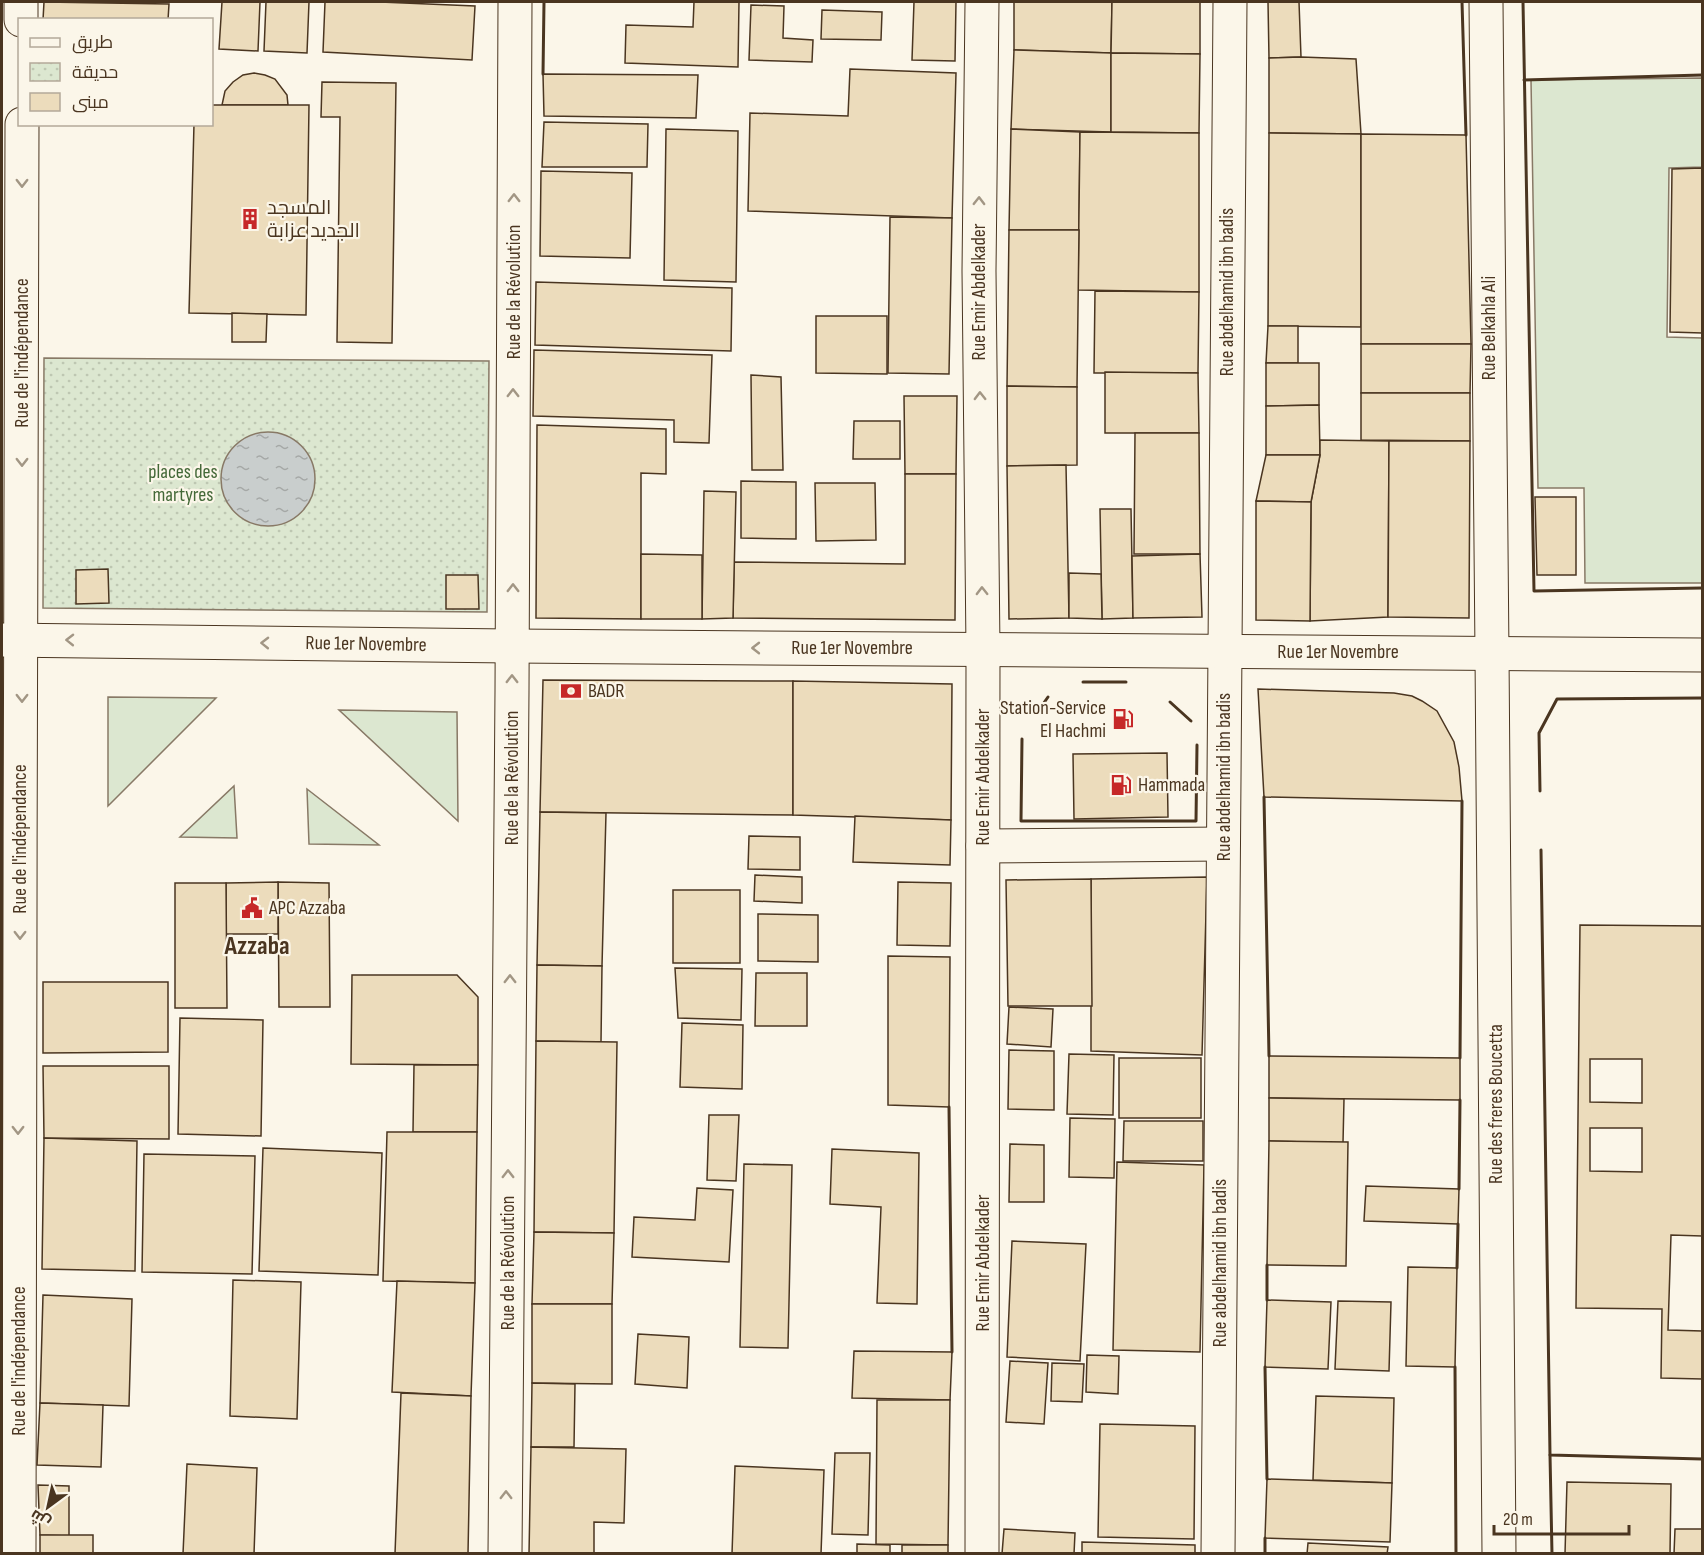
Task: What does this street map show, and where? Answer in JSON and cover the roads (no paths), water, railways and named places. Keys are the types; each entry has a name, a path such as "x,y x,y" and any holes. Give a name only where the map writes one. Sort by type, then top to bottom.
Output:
{"street":[{"path":"21,2 21,18"},
{"name":"Rue de la Révolution","path":"506,1554 515,2"},
{"name":"Rue Emir Abdelkader","path":"982,2 979,271 983,649 982,1554"},
{"name":"Rue abdelhamid ibn badis","path":"1218,1554 1230,2"},
{"name":"Rue Belkahla Ali","path":"1486,2 1492,654"},
{"name":"Rue de l'indépendance","path":"19,1554 18,1128 12,640 22,126"},
{"name":"Rue 1er Novembre","path":"12,640 1702,655"},
{"name":"Rue des freres Boucetta","path":"1492,654 1499,1554"},
{"path":"983,846 1223,844"}],"water":[{"path":"268,432 286,436 301,446 311,461 315,479 311,497 301,512 286,522 268,526 250,522 235,512 225,497 221,479 225,461 235,446 250,436"}],"place":[{"name":"المسجد الجديد عزابة","path":"250,219"},
{"name":"BADR","path":"571,691"},
{"name":"Station-Service El Hachmi","path":"1123,719"},
{"name":"Hammada","path":"1121,785"},
{"name":"APC Azzaba","path":"252,908"}],"district":[{"name":"Azzaba","path":"257,946"}],"park label":[{"name":"places des martyres","path":"183,484"}]}
